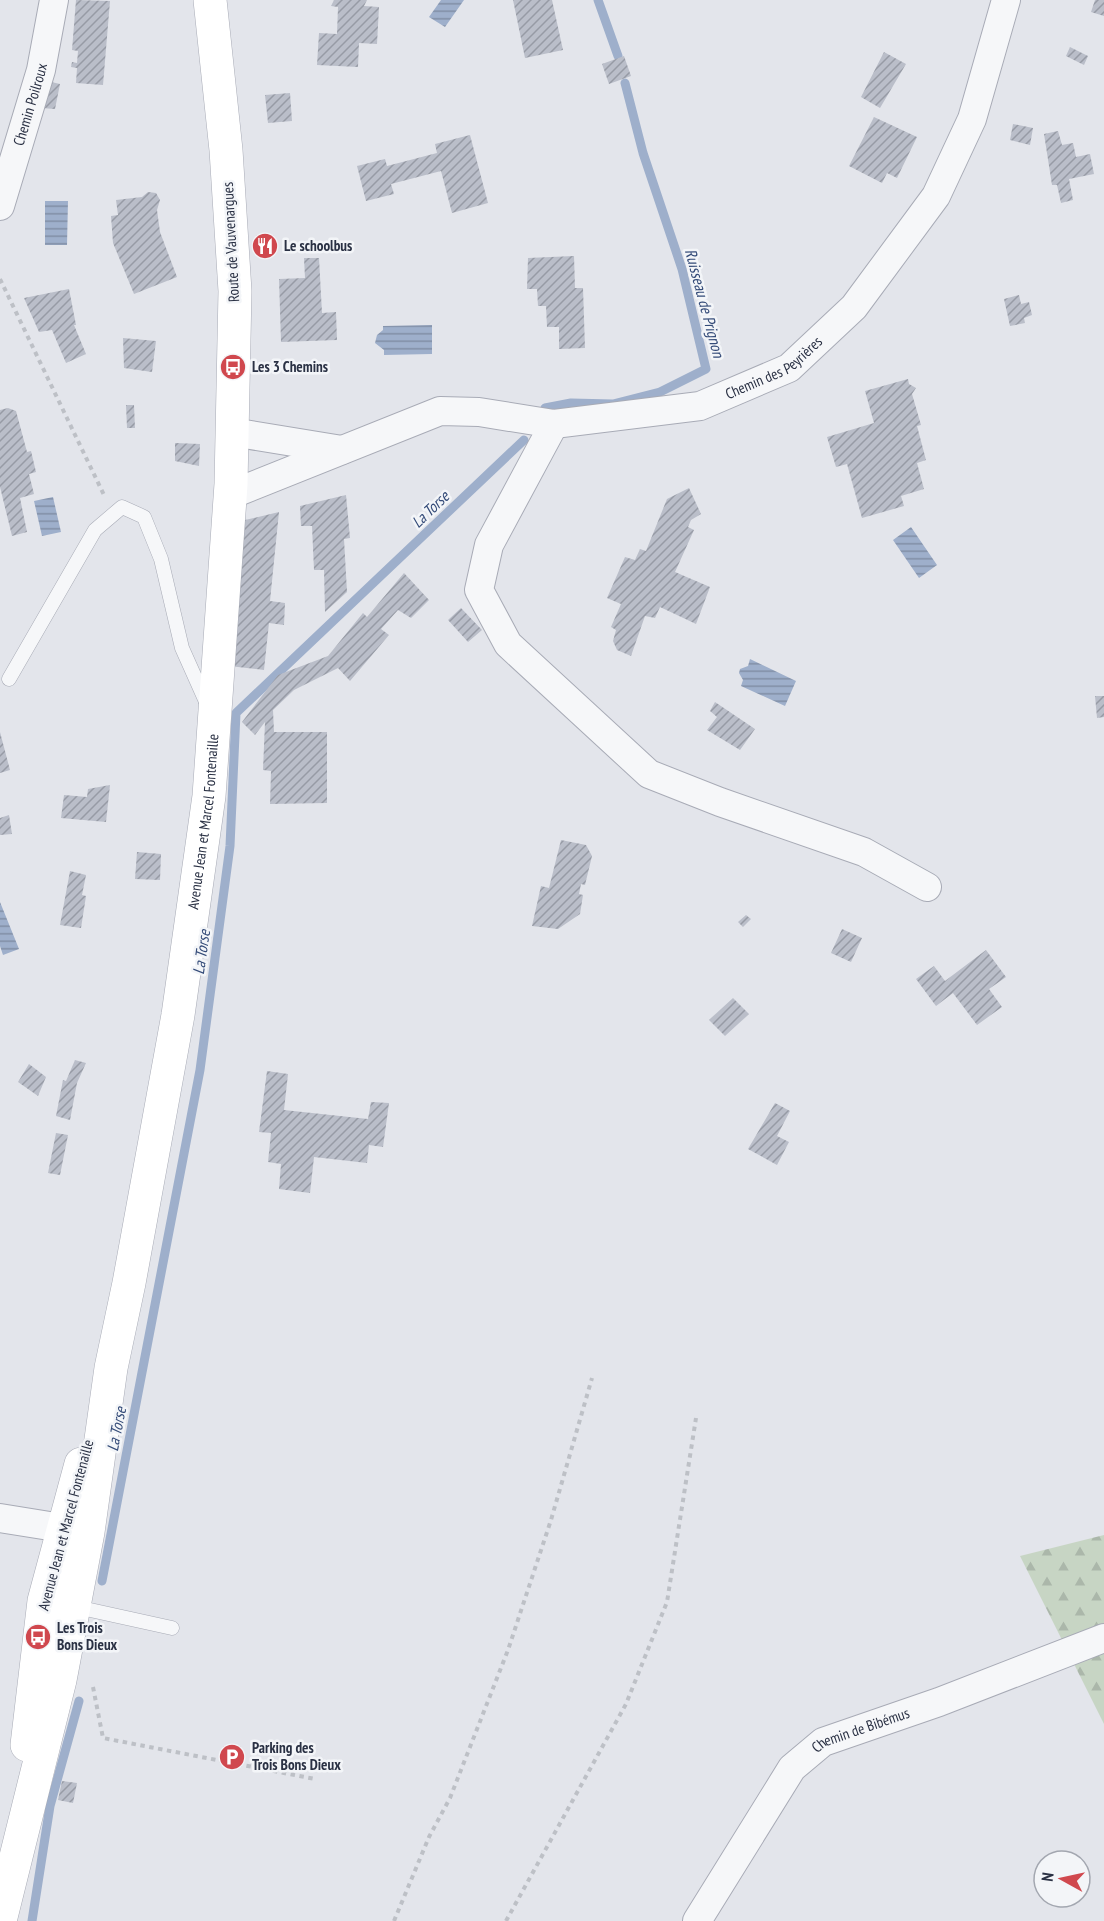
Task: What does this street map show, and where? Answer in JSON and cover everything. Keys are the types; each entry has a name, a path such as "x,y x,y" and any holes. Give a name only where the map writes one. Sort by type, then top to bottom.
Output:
{"main road":[{"name":"Route de Vauvenargues","path":"210,0 226,150 235,291 230,490"},
{"name":"Avenue Jean et Marcel Fontenaille","path":"15,1863 59,1604 88,1532 111,1368 129,1283 178,1015 209,796 230,490"},
{"name":"Avenue Jean et Marcel Fontenaille","path":"0,1921 63,1666 59,1604 62,1528 111,1368"}],"street":[{"name":"Chemin Poilroux","path":"0,206 41,70 54,0"},
{"name":"Chemin des Peyrières","path":"230,490 344,450 441,411 478,412 554,424 700,406 789,368 854,307 936,196 972,118 1006,0"},
{"path":"554,424 489,545 479,590 508,644 649,774 720,802 864,852 927,886"},
{"path":"231,432 344,450"},
{"path":"0,1518 62,1528"},
{"name":"Chemin de Bibémus","path":"697,1921 792,1768 824,1742 939,1702 1104,1638"}],"lane":[{"path":"9,679 95,530 122,507 144,516 160,559 182,648 214,720"},
{"path":"59,1604 172,1628"}],"path":[{"path":"0,279 113,514"},
{"path":"394,1921 429,1837 450,1798 508,1650 551,1520 592,1378"},
{"path":"506,1921 626,1704 667,1602 696,1418"},
{"path":"63,1666 79,1669 90,1680 103,1738 315,1779"}],"green space":[{"path":"1104,1535 1104,1724 1020,1556"}],"water":[{"path":"441,0 464,0 445,27 429,17"},
{"path":"45,201 68,201 67,245 45,245"},
{"path":"432,325 432,354 384,355 384,350 375,343 383,326"},
{"path":"53,497 61,532 42,536 34,501"},
{"path":"911,527 937,565 919,578 893,540"},
{"path":"750,659 796,681 785,706 741,686 743,680 739,673 740,669 748,666"},
{"path":"0,902 19,949 3,955 0,946"}],"building":[{"path":"76,0 110,1 103,85 76,83 77,68 71,67 72,62 77,63 78,51 72,50"},
{"path":"334,0 367,0 364,6 379,7 377,44 359,43 358,67 317,65 319,33 337,34 338,7 331,6"},
{"path":"513,0 552,0 563,50 525,58"},
{"path":"1095,0 1104,0 1104,16 1091,12"},
{"path":"1070,47 1088,56 1084,65 1066,56"},
{"path":"884,52 906,64 880,108 861,97"},
{"path":"624,56 631,76 609,84 602,64"},
{"path":"47,81 60,84 55,109 41,108"},
{"path":"290,93 292,121 268,123 265,95"},
{"path":"874,117 917,137 897,178 887,173 882,183 849,166"},
{"path":"1013,124 1033,128 1030,145 1010,140"},
{"path":"1058,131 1062,145 1073,143 1076,157 1090,154 1094,174 1069,179 1073,200 1061,203 1057,185 1052,185 1044,134"},
{"path":"470,135 488,203 452,213 441,171 391,184 394,194 366,201 357,166 385,159 387,166 437,153 435,144"},
{"path":"148,192 156,193 160,200 157,210 160,232 177,277 134,294 113,243 111,216 118,215 116,200 142,197"},
{"path":"574,256 575,288 583,288 585,348 559,349 559,327 547,327 546,306 538,306 537,289 527,289 528,258"},
{"path":"304,258 319,258 322,313 336,312 337,340 281,342 279,279 305,278"},
{"path":"69,289 76,325 74,325 86,354 66,363 52,330 39,332 24,298"},
{"path":"1019,295 1021,304 1029,302 1032,315 1024,318 1025,323 1010,326 1004,299"},
{"path":"123,338 156,341 152,372 124,368"},
{"path":"908,379 909,384 916,388 912,394 921,425 917,426 926,460 917,463 924,489 901,496 904,506 862,518 847,464 836,467 827,437 874,423 865,391"},
{"path":"126,405 134,405 135,428 127,428"},
{"path":"8,408 16,411 27,452 31,451 36,472 29,474 34,494 20,498 27,532 12,536 0,487 0,410"},
{"path":"175,443 200,444 199,466 175,461"},
{"path":"689,488 701,514 691,520 688,527 694,530 675,572 710,587 696,624 660,607 655,618 645,616 631,656 617,650 613,641 616,630 611,627 621,604 607,598 625,557 635,560 640,549 646,551 667,499"},
{"path":"346,495 350,538 344,539 347,592 325,612 324,570 314,570 312,526 301,526 300,506"},
{"path":"279,512 270,601 285,603 284,625 269,623 264,670 229,666 245,520"},
{"path":"404,573 429,600 411,618 398,610 381,629 389,635 350,681 338,668 294,690 273,710 274,732 327,732 327,803 270,804 271,771 263,770 265,722 255,735 242,722 278,675 328,656 363,613 367,617"},
{"path":"461,608 482,630 468,642 448,620"},
{"path":"1095,696 1104,696 1104,717 1097,718"},
{"path":"715,702 755,729 740,750 707,730 717,717 710,711"},
{"path":"0,732 10,770 0,773"},
{"path":"110,785 106,822 61,818 64,795 87,797 88,789"},
{"path":"9,815 12,834 0,835 0,818"},
{"path":"561,840 586,845 592,856 585,885 581,884 579,894 583,895 580,914 558,929 532,926 541,886 549,888"},
{"path":"137,852 161,854 160,880 135,879"},
{"path":"70,871 86,875 82,895 86,896 81,928 60,925"},
{"path":"746,915 751,919 743,927 738,922"},
{"path":"842,929 862,938 851,962 831,953"},
{"path":"986,950 1006,977 989,989 1002,1007 977,1025 953,993 936,1006 916,979 934,966 945,981"},
{"path":"733,998 749,1014 725,1036 709,1020"},
{"path":"75,1060 86,1063 77,1083 70,1120 56,1116 63,1080 66,1081"},
{"path":"29,1064 46,1077 38,1096 18,1082"},
{"path":"267,1071 288,1074 284,1110 368,1119 371,1102 389,1103 383,1147 369,1145 367,1163 314,1157 310,1193 279,1189 281,1164 268,1162 271,1133 259,1132"},
{"path":"775,1103 790,1111 777,1136 789,1142 777,1165 748,1149"},
{"path":"56,1133 68,1135 60,1175 48,1173"},
{"path":"62,1781 77,1783 73,1803 58,1800"}],"waterway":[{"name":"Ruisseau de Prignon","path":"598,0 618,56"},
{"name":"Ruisseau de Prignon","path":"545,408 571,403 613,404 660,392 706,369 682,269 643,153 625,83"},
{"name":"La Torse","path":"102,1581 200,1070 230,846 236,713 524,440"},
{"name":"La Torse","path":"32,1921 50,1806 79,1701"}],"place":[{"name":"Le schoolbus","path":"265,246"},
{"name":"Les 3 Chemins","path":"233,367"},
{"name":"Les Trois Bons Dieux","path":"38,1637"},
{"name":"Parking des Trois Bons Dieux","path":"232,1757"}]}
